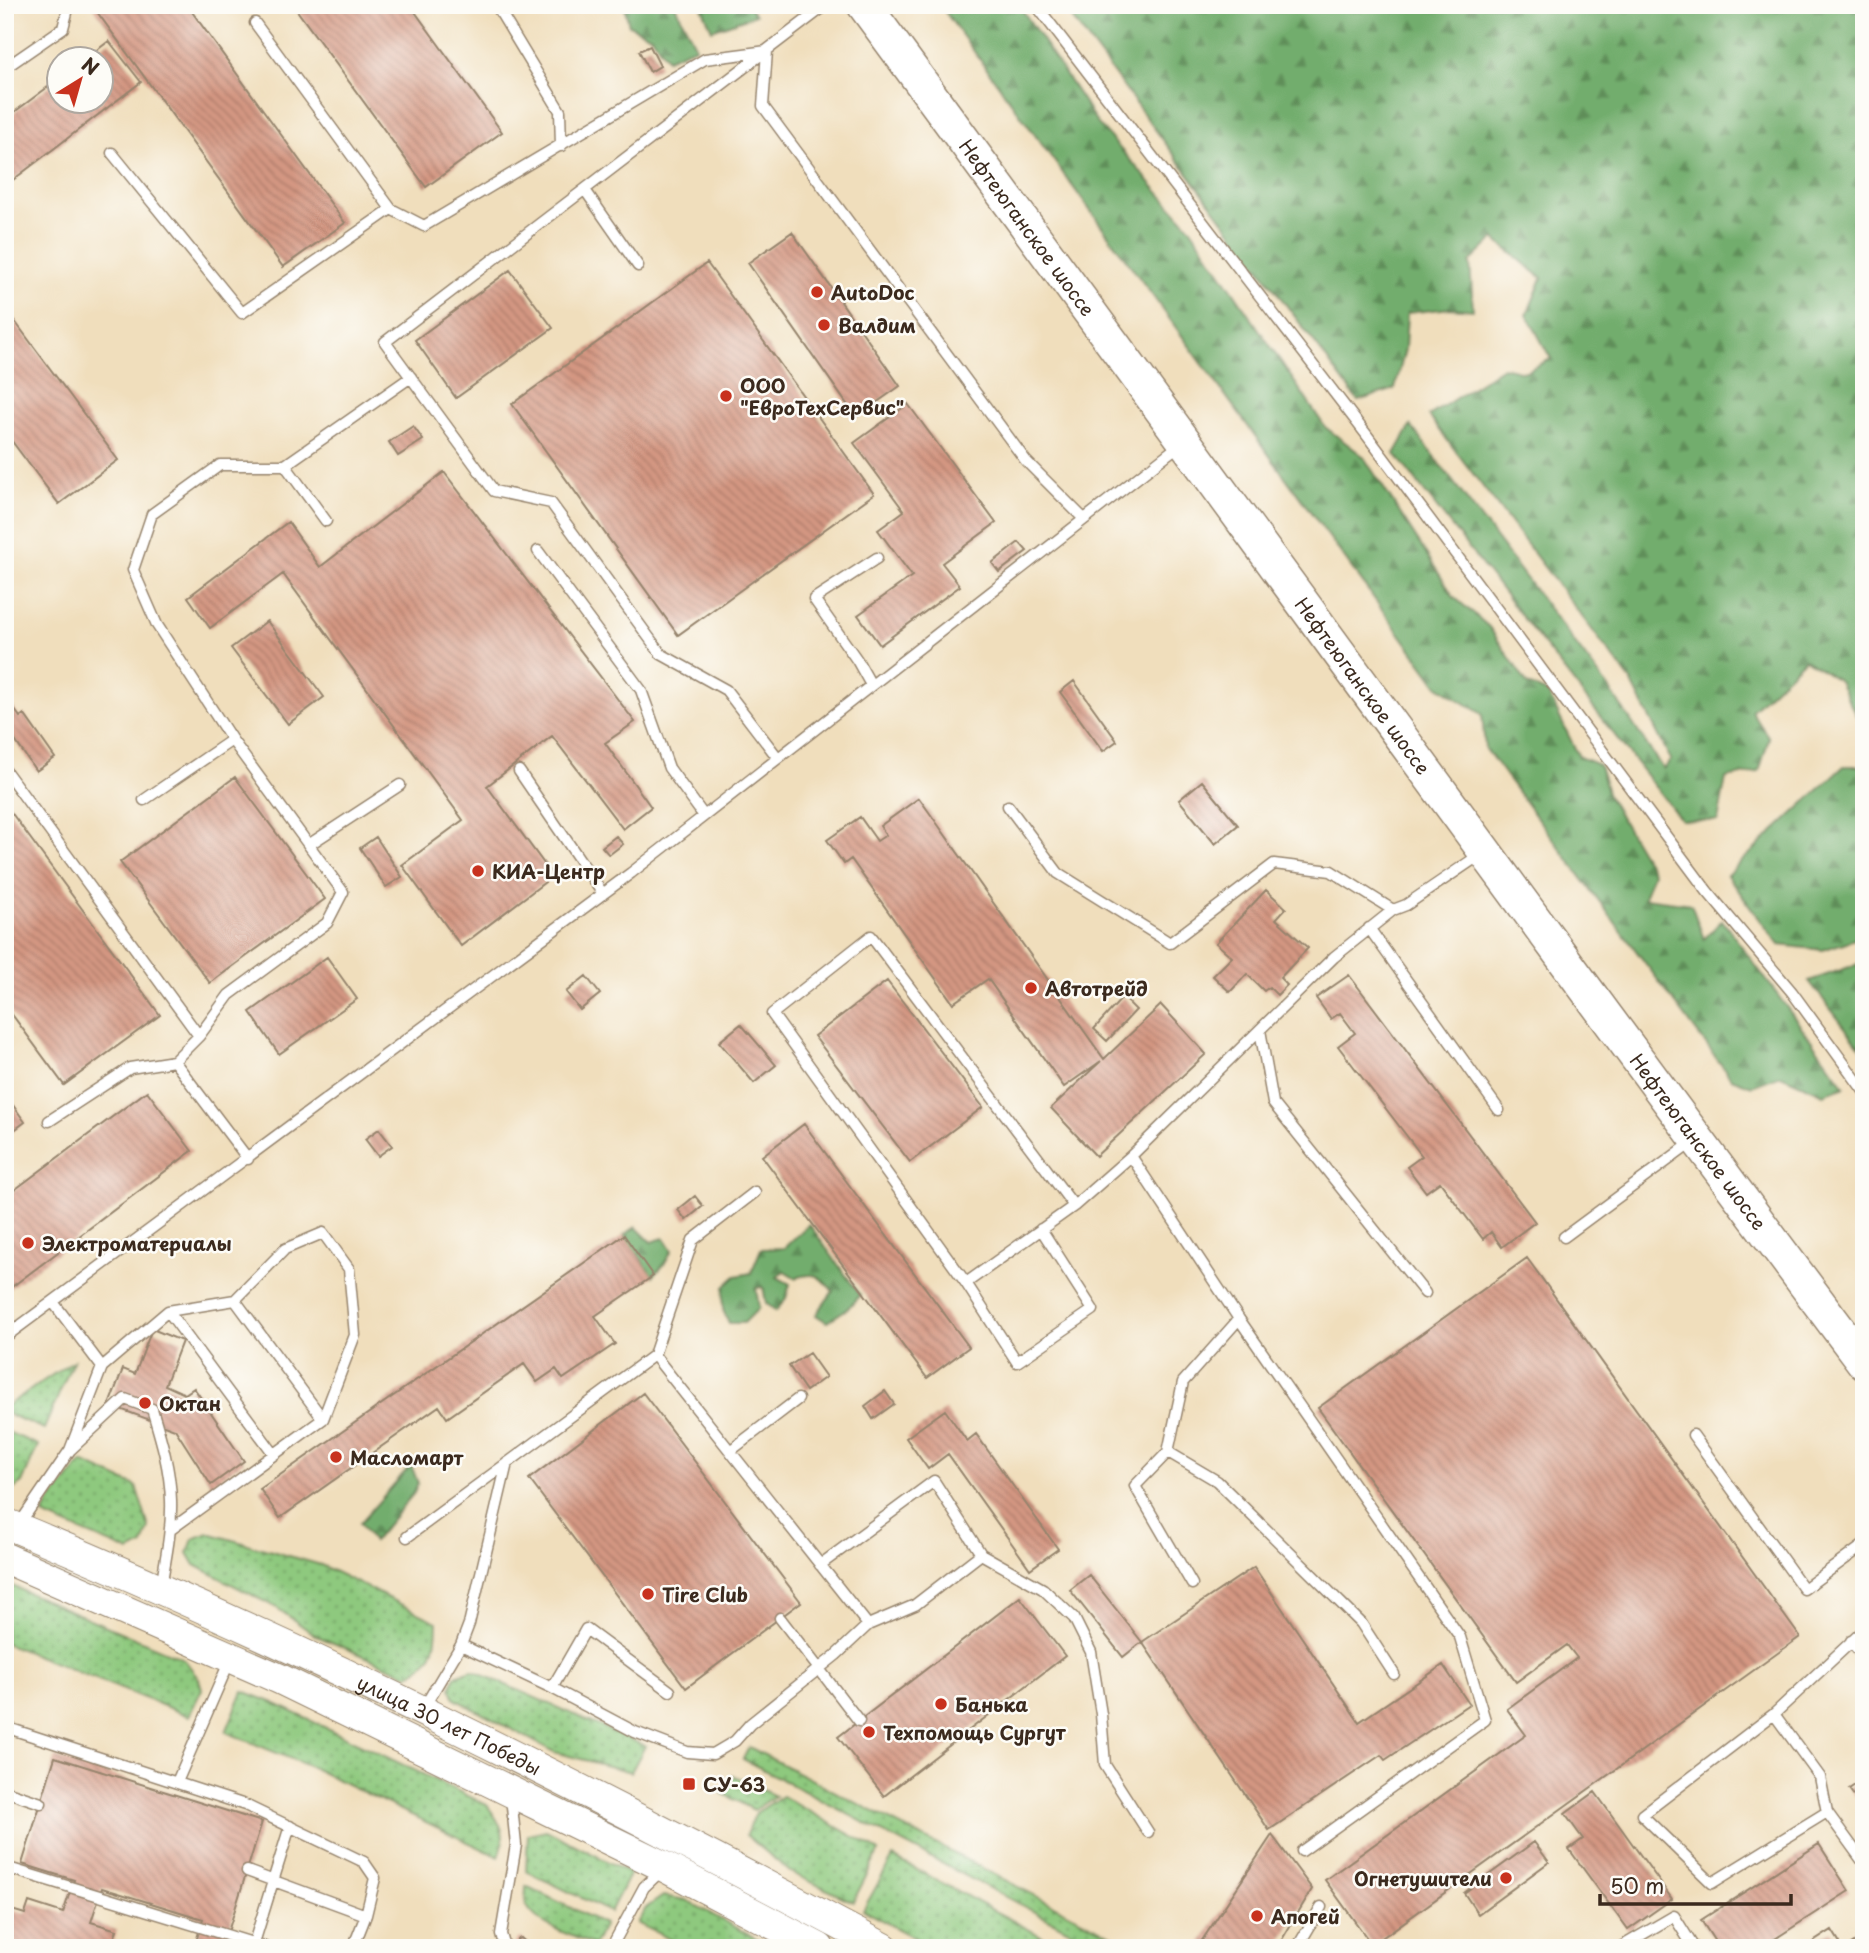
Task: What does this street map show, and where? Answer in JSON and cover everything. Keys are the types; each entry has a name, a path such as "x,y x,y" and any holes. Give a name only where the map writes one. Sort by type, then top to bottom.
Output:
{"main road":[{"name":"Нефтеюганское шоссе","path":"864,5 1186,440 1696,1140 1864,1363"},
{"name":"улица 30 лет Победы","path":"11,1525 161,1589 422,1711 606,1802 884,1948"},
{"name":"улица 30 лет Победы","path":"5,1558 232,1656 665,1867 819,1948"}],"lane":[{"path":"5,68 63,29 69,5"},
{"path":"496,5 561,111 561,146"},
{"path":"778,758 726,690 662,654 551,503 494,491 385,342 826,5"},
{"path":"1037,5 1374,445 1707,891 1793,992 1864,1091"},
{"path":"255,23 391,209 424,226 705,59 767,51"},
{"path":"767,51 763,106 1026,461 1083,518"},
{"path":"112,153 242,313 391,209"},
{"path":"585,190 638,266"},
{"path":"49,1121 130,1068 174,1061 199,1036 229,995 327,923 343,892 232,740 158,625 133,570 152,514 220,465 285,465 411,377"},
{"path":"5,1337 603,894 1186,440"},
{"path":"285,465 326,521"},
{"path":"538,551 640,690 668,768 704,816"},
{"path":"871,685 857,660 814,599 877,558"},
{"path":"144,800 232,740"},
{"path":"5,770 199,1036"},
{"path":"519,771 603,894"},
{"path":"310,844 400,785"},
{"path":"1008,806 1058,873 1170,943 1274,864 1331,871 1393,910"},
{"path":"966,1283 1074,1206 1131,1156 1334,957 1393,910 1406,905 1485,852"},
{"path":"1369,928 1499,1110"},
{"path":"1041,1229 1093,1310 1017,1362 966,1283 772,1014 871,936 1074,1206"},
{"path":"1260,1030 1273,1103 1425,1293"},
{"path":"174,1061 248,1159"},
{"path":"1564,1237 1696,1140"},
{"path":"1131,1156 1239,1319 1460,1637 1485,1720 1302,1852"},
{"path":"407,1537 654,1355 693,1240 755,1192"},
{"path":"70,1450 102,1367 168,1311 235,1300 285,1249 323,1233 349,1269 355,1335 323,1419 170,1530"},
{"path":"235,1300 323,1419"},
{"path":"53,1302 102,1367"},
{"path":"168,1311 274,1454"},
{"path":"1192,1584 1135,1486 1168,1452 1183,1382 1239,1319"},
{"path":"654,1355 868,1625"},
{"path":"11,1525 70,1450 125,1399 152,1409 164,1447 171,1498 170,1530 161,1589"},
{"path":"730,1451 798,1399"},
{"path":"1693,1435 1804,1589 1864,1545"},
{"path":"1168,1452 1217,1481 1361,1623 1394,1674"},
{"path":"422,1711 461,1645 476,1603 507,1463"},
{"path":"820,1565 934,1481 981,1554 1044,1589 1074,1618 1091,1652 1101,1714 1105,1765 1148,1832"},
{"path":"461,1645 552,1688 635,1732 687,1752 713,1754 735,1741 750,1724 836,1655 868,1625 915,1605 981,1554"},
{"path":"780,1618 859,1721"},
{"path":"552,1688 586,1629 670,1691"},
{"path":"1827,1812 1712,1883 1642,1815 1774,1714 1864,1630"},
{"path":"1851,1641 1864,1658"},
{"path":"177,1782 232,1656"},
{"path":"1774,1714 1820,1777 1827,1812 1864,1863"},
{"path":"5,1727 245,1805 364,1862 375,1878 366,1915 353,1948"},
{"path":"5,1791 41,1803"},
{"path":"505,1948 501,1934 516,1845 511,1791"},
{"path":"254,1943 290,1826"},
{"path":"5,1867 269,1948"},
{"path":"611,1948 644,1887 665,1867"},
{"path":"247,1871 366,1915"},
{"path":"1297,1948 1321,1907"},
{"path":"1619,1948 1674,1916 1694,1948"}],"green space":[{"path":"624,5 675,5 696,47 667,59 651,36 629,25"},
{"path":"701,5 748,5 755,15 712,30"},
{"path":"940,5 1019,5 1098,124 1189,226 1325,427 1363,456 1454,597 1489,627 1528,685 1548,693 1579,757 1599,765 1608,796 1653,872 1644,898 1691,904 1704,939 1722,920 1845,1086 1824,1094 1781,1075 1752,1086 1731,1078 1485,748 1482,714 1438,686"},
{"path":"1067,5 1864,5 1864,731 1839,681 1805,659 1751,711 1769,738 1759,772 1726,778 1718,821 1681,820 1395,454 1411,426 1611,691 1663,769 1671,760 1631,681 1429,416 1503,367 1524,372 1551,359 1527,315 1542,278 1494,239 1470,262 1473,310 1451,308 1407,313 1405,349 1395,389 1358,401 1072,18"},
{"path":"1844,766 1864,766 1864,936 1823,950 1779,945 1727,875"},
{"path":"1864,962 1864,1052 1809,981"},
{"path":"809,1224 860,1295 848,1308 827,1322 816,1315 833,1291 817,1276 796,1278 784,1271 777,1277 790,1284 786,1298 776,1311 766,1303 763,1287 756,1288 759,1308 744,1323 729,1323 723,1310 724,1287 736,1276 751,1273 761,1249 784,1248"},
{"path":"636,1227 651,1242 664,1238 672,1250 663,1266 653,1276 624,1235"},
{"path":"73,1361 44,1429 5,1413 5,1407"},
{"path":"5,1431 38,1445 22,1483 5,1495"},
{"path":"82,1462 136,1486 149,1528 143,1545 130,1552 43,1515 49,1503"},
{"path":"411,1465 418,1483 414,1493 373,1542 360,1523"},
{"path":"208,1533 321,1565 437,1622 432,1654 423,1665 408,1675 315,1635 277,1608 195,1565 188,1553 193,1539"},
{"path":"5,1583 184,1659 199,1679 202,1689 189,1716 5,1643"},
{"path":"472,1670 645,1746 631,1772 554,1752 455,1699 451,1688 455,1676"},
{"path":"243,1691 274,1703 487,1805 502,1829 503,1842 499,1857 313,1768 226,1732"},
{"path":"749,1747 1136,1948 1103,1948 743,1759"},
{"path":"732,1775 775,1796 754,1810 722,1793"},
{"path":"782,1796 879,1851 853,1902 790,1872 746,1835 756,1813"},
{"path":"546,1830 630,1873 610,1912 526,1871 528,1834"},
{"path":"893,1857 1045,1938 1038,1948 933,1948 863,1910"},
{"path":"526,1886 604,1924 594,1945 555,1929 536,1917 526,1903"},
{"path":"663,1896 686,1900 772,1948 688,1948 637,1923 646,1908"}],"building":[{"path":"92,5 187,5 345,223 283,267"},
{"path":"293,5 410,5 502,132 426,187"},
{"path":"650,46 660,66 650,72 639,51"},
{"path":"116,50 141,82 116,101"},
{"path":"46,88 46,116 97,116 5,186 5,119"},
{"name":"Валдим","path":"792,232 900,386 856,417 748,263"},
{"path":"707,263 874,494 678,635 512,404"},
{"path":"510,270 553,328 456,398 415,340"},
{"path":"5,308 118,460 59,504 5,432"},
{"path":"908,404 996,523 942,563 960,586 880,645 858,615 912,576 878,530 904,511 854,443"},
{"path":"413,426 423,440 398,456 389,442"},
{"path":"444,472 635,722 605,743 651,807 623,829 552,736 487,786 553,876 461,946 402,865 463,820 283,574 210,628 188,597 288,522 320,567"},
{"path":"1019,542 1027,551 999,572 992,563"},
{"path":"267,621 324,697 288,724 231,648"},
{"path":"1074,681 1117,741 1103,751 1060,692"},
{"path":"5,696 20,717 24,714 55,758 36,771 5,726"},
{"path":"235,777 325,899 210,983 120,862"},
{"path":"1202,781 1238,825 1215,844 1179,800"},
{"path":"919,798 1104,1059 1161,1005 1206,1054 1096,1156 1051,1108 1101,1061 1064,1087 988,979 953,1003 851,859 844,864 827,840 860,817 877,841 886,835 880,826"},
{"path":"5,804 160,1015 64,1085 5,1005"},
{"path":"616,836 623,844 609,855 602,847"},
{"path":"376,837 402,877 386,887 360,848"},
{"path":"1266,890 1286,908 1276,919 1308,948 1280,978 1287,985 1277,995 1269,987 1264,991 1247,974 1230,992 1213,976 1232,957 1216,943"},
{"path":"327,957 357,999 279,1054 250,1012"},
{"path":"1349,975 1535,1222 1502,1247 1491,1232 1483,1239 1440,1182 1426,1192 1407,1167 1422,1156 1338,1046 1355,1033 1340,1013 1331,1019 1316,998"},
{"path":"586,976 600,994 580,1010 566,992"},
{"path":"887,981 983,1107 910,1162 814,1036"},
{"path":"1123,997 1136,1010 1107,1041 1094,1029"},
{"path":"741,1024 776,1065 754,1083 719,1042"},
{"path":"147,1091 192,1151 5,1292 5,1197"},
{"path":"5,1094 25,1122 5,1137"},
{"path":"804,1124 969,1347 927,1378 762,1156"},
{"path":"379,1129 392,1146 378,1156 365,1139"},
{"path":"695,1196 703,1206 686,1220 678,1210"},
{"path":"624,1235 653,1276 595,1316 615,1344 563,1379 556,1369 537,1382 524,1364 447,1418 439,1406 280,1518 260,1489"},
{"path":"1527,1258 1800,1637 1372,1945 1325,1880 1526,1735 1507,1709 1577,1658 1567,1645 1516,1682 1318,1408"},
{"path":"152,1329 182,1341 165,1385 185,1394 194,1388 244,1461 211,1485 175,1429 109,1405 123,1369 135,1374"},
{"path":"809,1353 826,1377 806,1391 789,1366"},
{"path":"885,1391 894,1404 873,1419 865,1406"},
{"path":"643,1393 801,1602 686,1688 529,1479"},
{"path":"945,1410 967,1441 976,1434 1058,1549 1030,1569 948,1454 928,1469 906,1438"},
{"path":"1254,1567 1359,1722 1443,1665 1469,1704 1385,1760 1381,1755 1269,1830 1142,1642"},
{"path":"1089,1575 1142,1642 1123,1657 1070,1590"},
{"path":"1020,1597 1065,1656 884,1796 838,1737"},
{"path":"55,1757 262,1822 223,1948 194,1948 203,1919 102,1888 91,1922 117,1930 113,1942 130,1948 5,1948 5,1908 25,1914 29,1902 63,1913 74,1880 22,1864"},
{"path":"1864,1779 1864,1809 1849,1789"},
{"path":"1595,1792 1672,1899 1628,1930 1569,1849 1583,1839 1565,1814"},
{"name":"Апогей","path":"1272,1835 1312,1889 1277,1948 1212,1948 1201,1942"},
{"name":"Огнетушители","path":"1534,1842 1549,1862 1478,1914 1464,1893"},
{"path":"1819,1844 1849,1891 1761,1948 1719,1948 1701,1920"},
{"path":"1832,1930 1840,1943 1833,1948 1804,1948"},
{"path":"1864,1936 1864,1948 1847,1948"},
{"path":"521,1938 532,1948 513,1948"}],"place":[{"name":"AutoDoc","path":"817,292"},
{"name":"Валдим","path":"824,325"},
{"name":"ООО \"ЕвроТехСервис\"","path":"726,396"},
{"name":"КИА-Центр","path":"478,871"},
{"name":"Автотрейд","path":"1031,988"},
{"name":"Электроматериалы","path":"28,1243"},
{"name":"Октан","path":"145,1403"},
{"name":"Масломарт","path":"336,1457"},
{"name":"Tire Club","path":"648,1594"},
{"name":"Банька","path":"941,1704"},
{"name":"Техпомощь Сургут","path":"869,1732"},
{"name":"СУ-63","path":"689,1784"},
{"name":"Огнетушители","path":"1506,1878"},
{"name":"Апогей","path":"1257,1916"}]}
